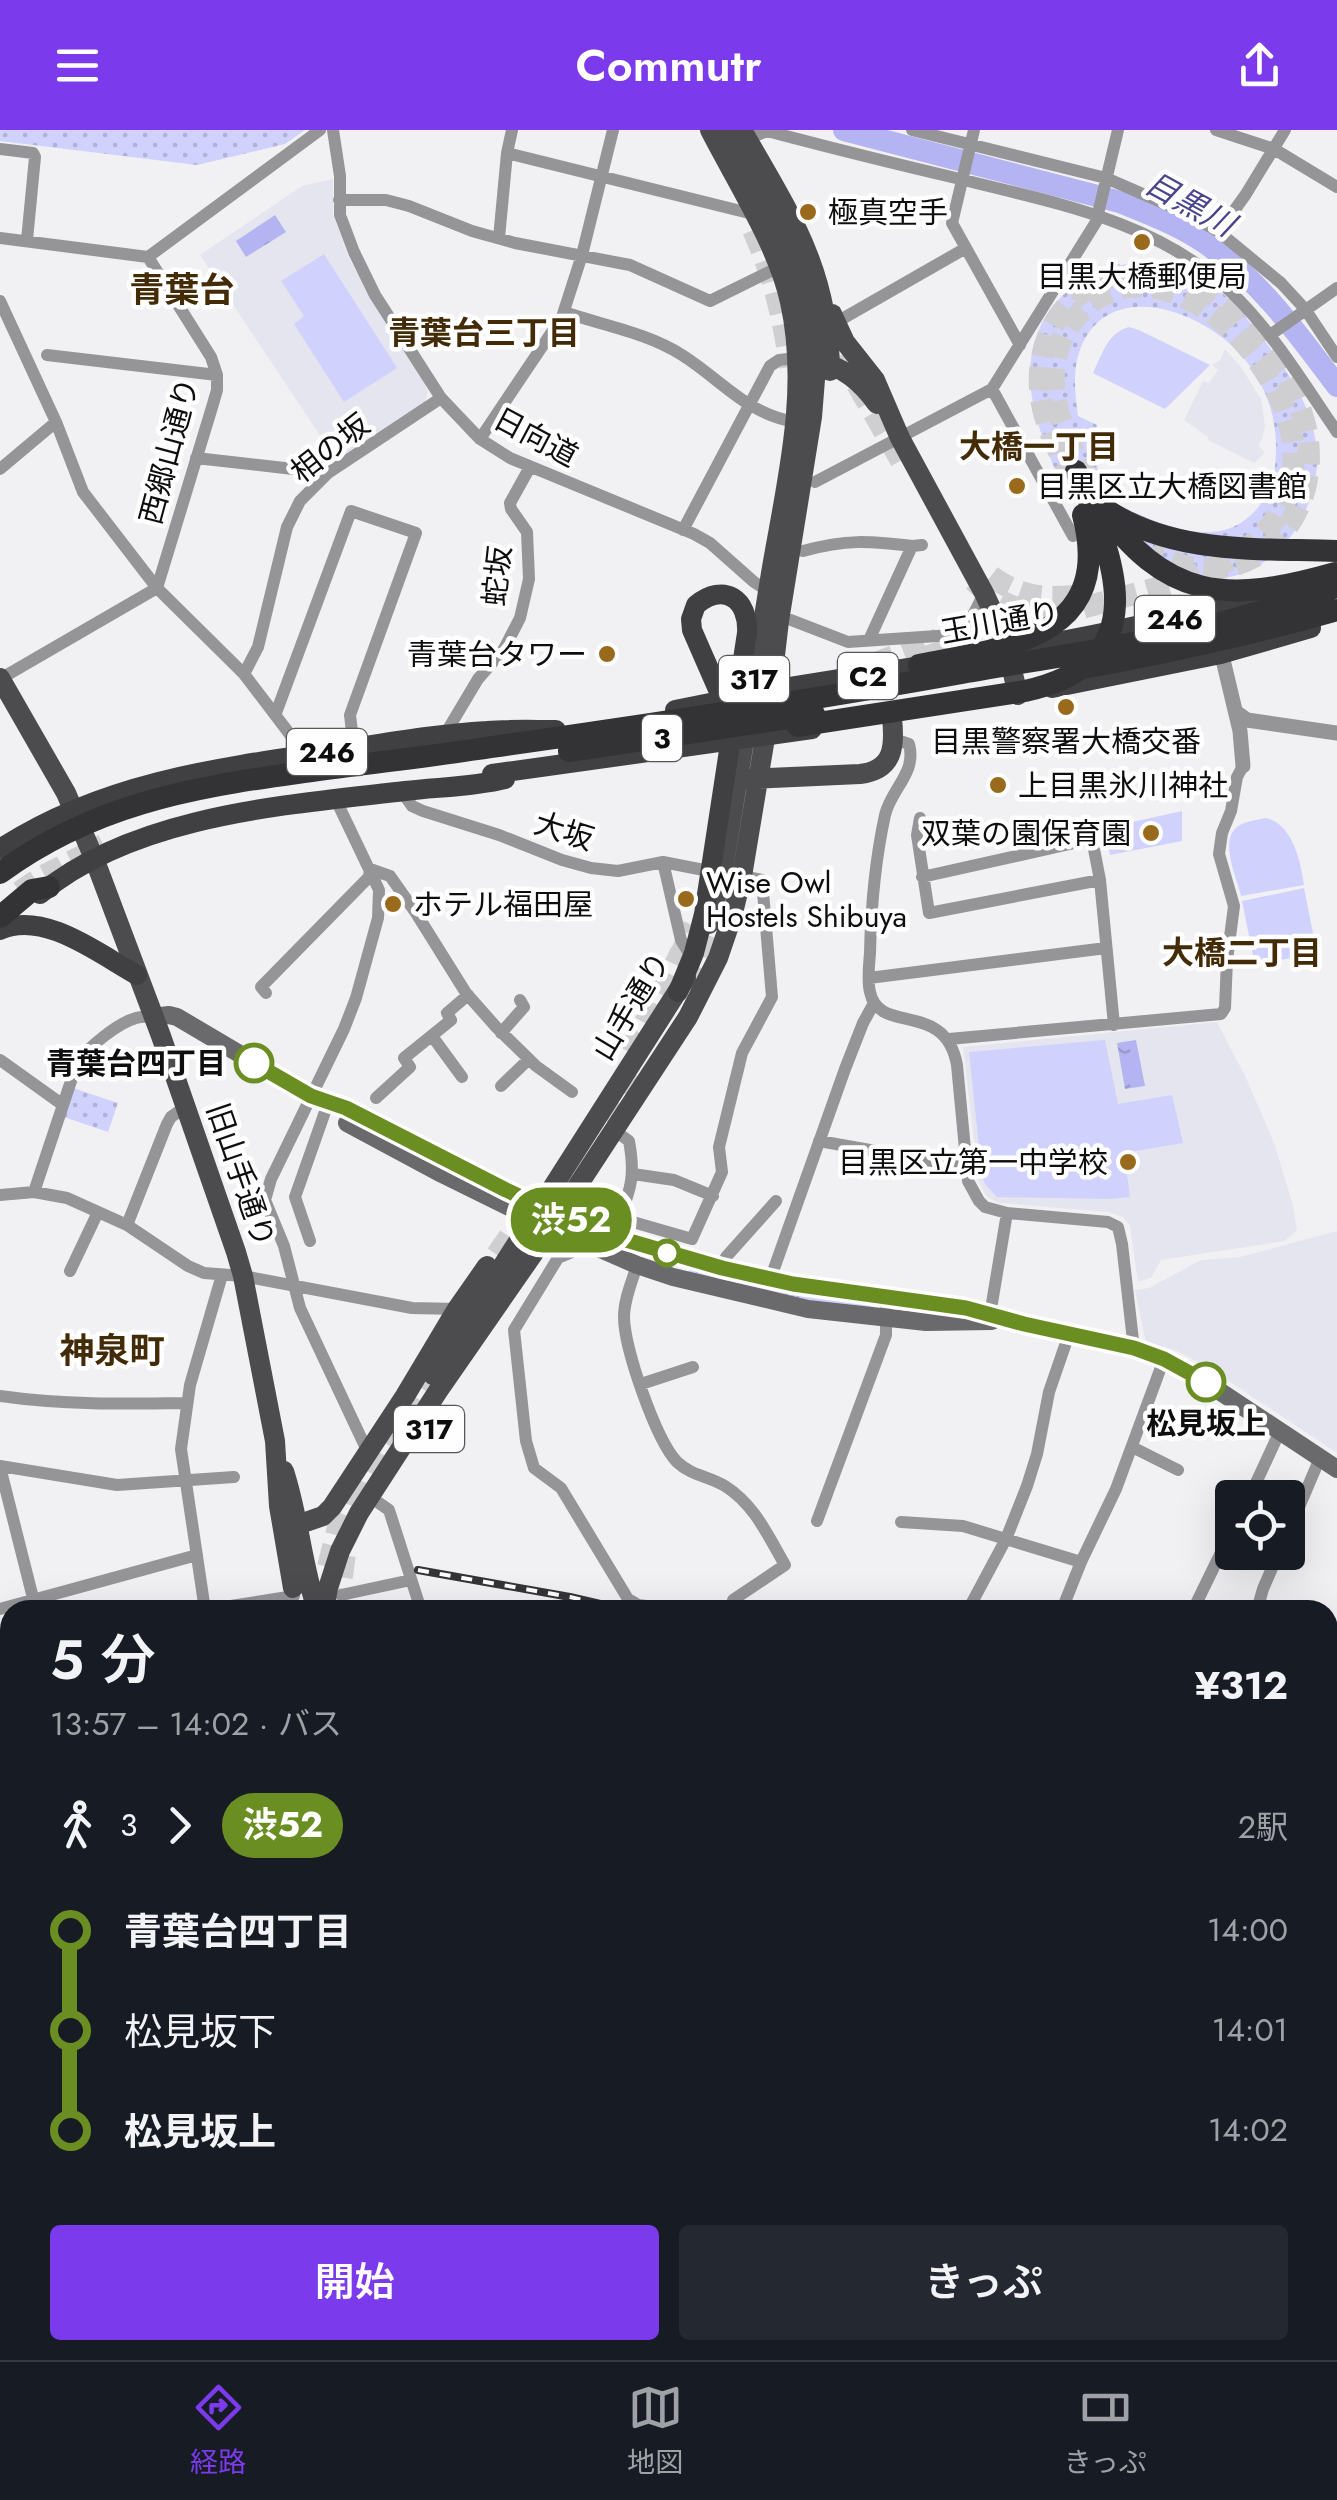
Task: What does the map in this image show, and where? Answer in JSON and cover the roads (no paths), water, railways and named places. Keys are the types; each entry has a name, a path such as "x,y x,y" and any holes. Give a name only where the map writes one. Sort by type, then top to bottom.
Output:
{"highway":[{"path":"1074,479 1097,503 1122,520 1173,540 1225,548 1337,550"},
{"path":"1074,479 1126,540 1152,565 1177,579 1207,588 1243,591 1274,588 1337,571"},
{"path":"581,750 681,742 830,722 1025,691 1066,677 1097,654 1111,630 1116,604 1112,564 1074,479"},
{"name":"C2","path":"702,715 751,700 996,650 1043,632 1070,610 1087,566 1088,545 1074,479"},
{"name":"玉川通り","path":"490,738 556,730 1117,632 1211,610 1337,571"},
{"name":"3","path":"0,873 77,817 203,787 854,692 1118,646 1270,610 1337,587"},
{"path":"678,992 725,874 748,622 742,606 732,596 723,594 707,597 696,605 691,619 692,630 723,701"},
{"name":"3","path":"0,891 43,862 88,839 174,808 732,728 1116,662 1274,628 1337,610"},
{"name":"246","path":"492,774 797,731 893,726 1018,695 1222,654 1337,620"},
{"name":"246","path":"0,850 40,825 77,817 169,778 486,730 556,730"},
{"name":"246","path":"0,929 49,887 94,858 131,841 260,810 493,782 560,764"},
{"path":"0,917 32,890 49,887"},
{"name":"246","path":"0,929 26,924 48,928 137,976"}],"main road":[{"name":"山手通り","path":"710,130 779,267 792,310 798,358 795,422 768,590 748,779"},
{"name":"317","path":"726,130 792,251 807,294 814,337 814,397 785,621"},
{"path":"744,134 802,238 835,323 875,380 900,438 984,593 1004,636 1018,695"},
{"path":"785,621 803,551 825,418 829,355 818,280"},
{"path":"798,358 829,355 838,346 854,353"},
{"path":"829,355 867,389 900,438"},
{"name":"山手通り","path":"322,1600 358,1490 545,1216 678,992 710,922 748,779 766,732 785,621"},
{"name":"317","path":"0,678 66,792 94,858"},
{"path":"748,779 876,771 888,761 893,726"},
{"name":"旧山手通り","path":"94,858 243,1276 274,1441 279,1506 294,1598"},
{"name":"山手通り","path":"342,1531 533,1254 545,1216 614,1130 704,988 726,938 725,874"},
{"path":"153,1016 176,1018 311,1096 339,1118 425,1164 585,1234 637,1264 673,1277 808,1309 926,1322 1011,1321"},
{"path":"311,1096 346,1108 545,1216"},
{"name":"317","path":"294,1598 300,1578 292,1533 297,1525 328,1512 457,1309 507,1238 545,1216"},
{"path":"585,1234 626,1240 770,1280 966,1308 1134,1348 1206,1382 1337,1469"},
{"name":"317","path":"341,1600 352,1559 379,1504 522,1285 533,1254"},
{"name":"旧山手通り","path":"274,1441 292,1494 297,1525"},
{"name":"317","path":"297,1525 315,1600"}],"street":[{"path":"0,238 148,257 320,130"},
{"name":"日向道","path":"333,130 340,176 340,215 354,252 375,295 441,398 480,439 510,458 710,543 748,578 768,590"},
{"path":"499,238 512,130"},
{"path":"480,439 564,312 613,130"},
{"path":"912,130 1105,180 1156,198 1219,232 1271,274 1337,357"},
{"path":"974,130 952,222 1020,345"},
{"path":"815,482 992,389 1096,222 1118,130"},
{"path":"1216,130 1274,149 1337,187"},
{"path":"1219,232 1285,130"},
{"path":"744,134 767,131 962,178 1097,212 1149,236 1182,253 1230,290 1273,333 1337,432"},
{"path":"0,149 34,154 26,240"},
{"path":"508,152 753,214"},
{"path":"339,200 386,200 499,238 630,265 710,301 779,267"},
{"path":"835,323 966,248"},
{"name":"西郷山通り","path":"148,257 208,351 217,375 216,397 157,588"},
{"path":"1273,333 1337,288"},
{"path":"0,301 56,422 83,492 157,588 244,674 276,713 302,755"},
{"path":"564,312 659,343 749,405 778,419 795,422"},
{"path":"47,355 217,375"},
{"path":"683,530 774,362 798,358"},
{"path":"992,389 1074,536"},
{"name":"相の坂","path":"244,674 258,647 287,527 300,501 328,473 441,398"},
{"path":"2,462 56,422"},
{"path":"196,458 294,469"},
{"name":"蛇坂","path":"443,736 478,679 504,649 520,618 528,580 527,532 510,503 530,467"},
{"path":"276,713 351,511 416,534 350,716 354,748"},
{"path":"803,551 834,542 862,540 917,545 869,640"},
{"path":"0,678 157,588"},
{"path":"785,621 848,642 952,636 971,619 984,593"},
{"path":"949,1039 1221,1014 1226,1008 1226,960 1234,906 1219,854 1237,777 1244,766 1236,712 1211,610"},
{"path":"1236,712 1247,720 1337,733"},
{"path":"893,726 909,744 911,756 904,780 886,812 872,891 869,978 874,1003 883,1012 936,1028 949,1039 957,1065 966,1167 971,1190 979,1202 1007,1213 1108,1222 1118,1227 1134,1348"},
{"name":"大坂","path":"402,792 412,806 422,811 577,864 618,871 663,862 725,874"},
{"path":"336,800 380,890 378,918 356,998 271,1179 265,1200 284,1246 300,1308 364,1444 371,1449"},
{"path":"920,818 917,830 929,912 1100,880"},
{"path":"922,877 1092,839 1100,880 1114,1024"},
{"path":"663,862 681,940 692,958"},
{"path":"266,993 262,987 369,877 370,869"},
{"path":"370,869 390,876 468,996 501,1033 551,1079 572,1092"},
{"path":"619,1218 692,1239 722,1172 719,1147 742,1052 772,998 762,880 725,874"},
{"path":"869,978 1106,948"},
{"path":"376,1098 410,1067 404,1058 451,1020 446,1013 468,996"},
{"path":"501,1033 524,1007 520,1000"},
{"path":"770,1280 863,1022 874,1003"},
{"path":"34,1192 83,1054 134,1018 153,1016"},
{"path":"432,1036 462,1077"},
{"path":"501,1086 529,1059"},
{"path":"0,1060 63,1105"},
{"path":"127,1225 170,1117 185,1106"},
{"path":"310,1241 295,1197 326,1109"},
{"path":"614,1130 630,1142 633,1174 619,1218 585,1234 572,1252 558,1258 514,1330 529,1457 534,1468 560,1488 630,1600"},
{"path":"819,1141 966,1167"},
{"path":"633,1174 674,1180 713,1196"},
{"path":"0,1194 34,1192 67,1198 127,1225 199,1271 412,1308 457,1309"},
{"path":"722,1268 726,1257 776,1201"},
{"path":"70,1271 98,1212"},
{"path":"990,1314 1007,1213"},
{"path":"637,1264 626,1300 625,1331 640,1384 672,1455 691,1473 720,1483 740,1496 753,1510 785,1566 733,1600"},
{"path":"204,1600 181,1449 186,1403 222,1275"},
{"path":"817,1521 886,1335 886,1298"},
{"path":"973,1600 1006,1539 1037,1454 1050,1392 1070,1334"},
{"path":"1066,1600 1116,1489 1164,1359"},
{"path":"640,1384 693,1367"},
{"path":"0,1396 97,1405 186,1403"},
{"path":"1257,1480 1280,1431"},
{"path":"1132,1447 1178,1470"},
{"path":"1305,1493 1320,1458"},
{"path":"33,1600 0,1466 117,1484 234,1477"},
{"path":"379,1504 389,1510 418,1600"},
{"path":"902,1522 963,1526 1081,1562"},
{"path":"50,1600 197,1555"},
{"path":"1198,1600 1215,1565"},
{"path":"1261,1600 1272,1570"},
{"path":"349,1600 411,1580"}],"water":[{"path":"275,215 286,232 246,257 236,241"},
{"path":"1136,1040 1145,1086 1125,1089 1117,1043"}],"waterway":[{"name":"目黒川","path":"844,130 1120,202 1164,220 1205,243 1261,291 1337,386"}],"tunnel":[{"path":"753,230 777,297 790,367"},
{"path":"1075,481 1046,420 1040,376 1050,333 1074,299 1111,277 1148,273 1191,284 1229,309 1272,356 1302,413 1309,464 1303,496 1289,524 1270,546 1245,561 1216,568 1184,566 1151,552"},
{"path":"926,657 1196,575 1237,555 1275,519 1288,492 1294,463 1289,422 1282,403 1256,358 1239,338 1219,319 1173,292 1123,288 1099,297 1071,323 1058,349 1054,386 1061,420 1084,471 1113,516"},
{"path":"824,327 903,464"},
{"path":"991,576 1037,596 1088,594"},
{"path":"974,581 1008,604 1047,616"},
{"path":"842,676 938,639"},
{"path":"19,891 103,844"},
{"path":"692,988 723,911"},
{"path":"676,964 694,926"},
{"path":"629,1052 681,952"},
{"path":"606,1121 639,1075"},
{"path":"478,1282 525,1214"},
{"path":"359,1504 382,1452 443,1359"},
{"path":"328,1567 355,1478"},
{"path":"338,1600 345,1554"}],"railway":[{"path":"418,1570 583,1600"}],"place":[{"name":"極真空手","path":"808,212"},
{"name":"目黒大橋郵便局","path":"1142,242"},
{"name":"目黒区立大橋図書館","path":"1017,486"},
{"name":"青葉台タワー","path":"607,654"},
{"name":"目黒警察署大橋交番","path":"1066,707"},
{"name":"上目黒氷川神社","path":"998,785"},
{"name":"双葉の園保育園","path":"1151,833"},
{"name":"Wise Owl Hostels Shibuya","path":"686,899"},
{"name":"ホテル福田屋","path":"393,904"},
{"name":"青葉台四丁目","path":"254,1063"},
{"name":"目黒区立第一中学校","path":"1128,1162"},
{"name":"松見坂上","path":"1206,1382"}],"district":[{"name":"青葉台","path":"182,290"},
{"name":"青葉台三丁目","path":"484,333"},
{"name":"大橋一丁目","path":"1039,447"},
{"name":"大橋二丁目","path":"1242,953"},
{"name":"神泉町","path":"112,1351"}]}
